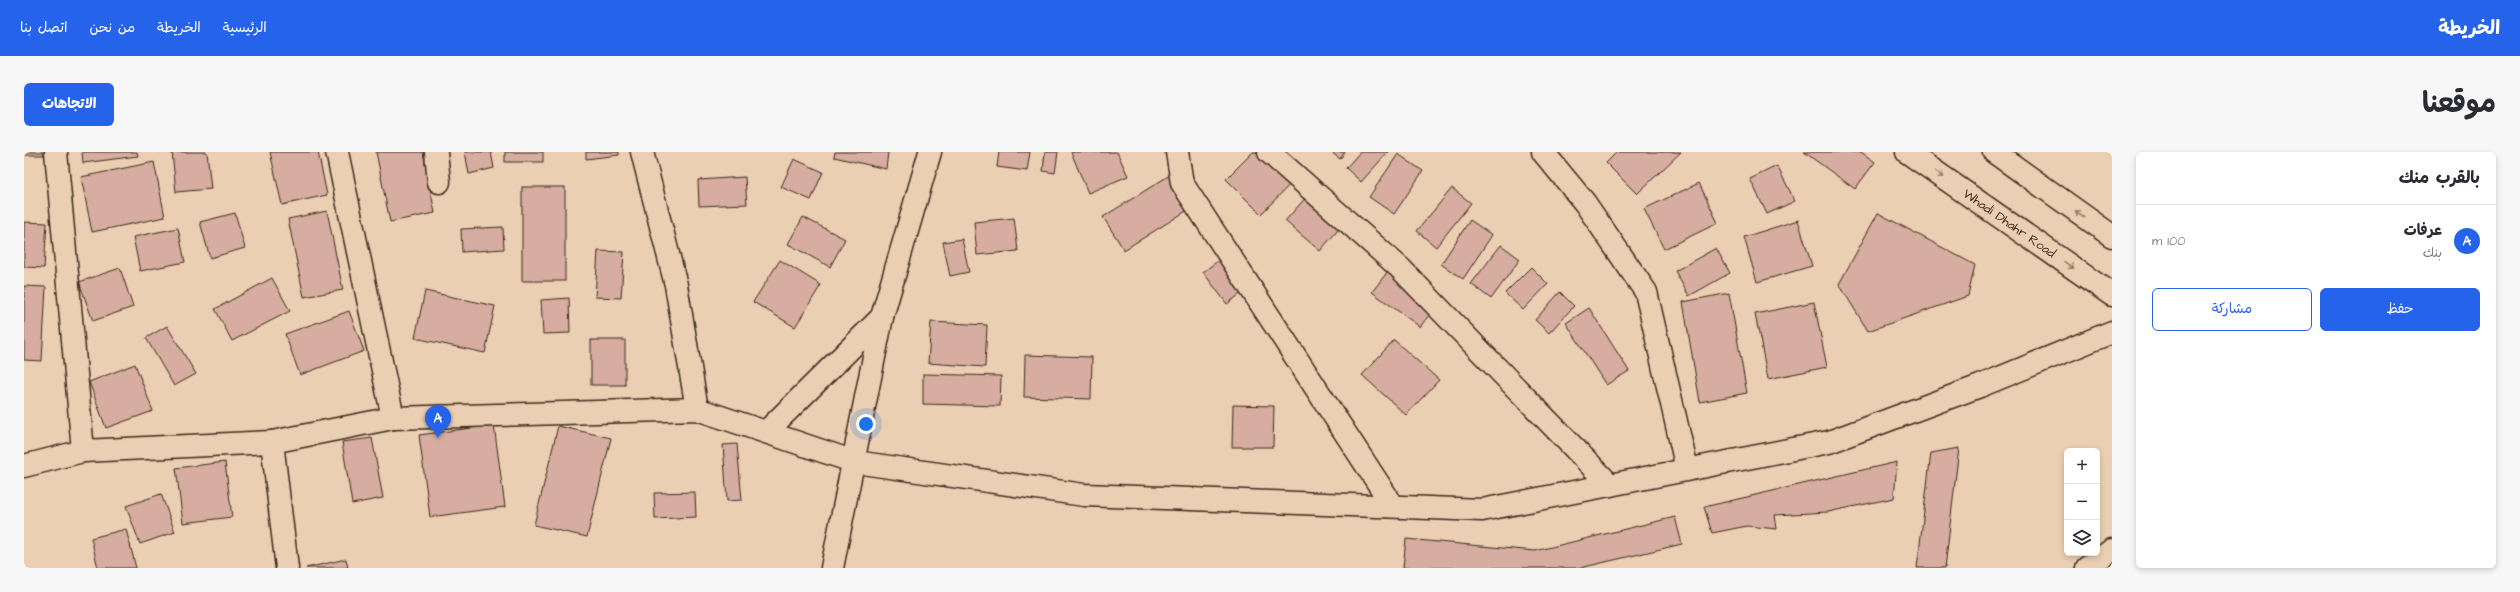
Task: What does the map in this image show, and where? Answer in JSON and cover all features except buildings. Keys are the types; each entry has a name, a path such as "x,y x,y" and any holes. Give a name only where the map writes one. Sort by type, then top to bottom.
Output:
{"street":[{"path":"56,152 83,451"},
{"path":"336,152 393,418"},
{"path":"436,152 439,182"},
{"path":"642,152 676,285 697,409"},
{"path":"832,568 855,462 882,318 930,152"},
{"path":"1177,152 1182,183 1394,506"},
{"path":"1269,152 1400,268 1610,485"},
{"path":"1543,152 1585,203 1646,292 1687,469"},
{"name":"Whadi Dhahr Road","path":"1908,152 2112,295"},
{"path":"1994,152 2112,236"},
{"path":"766,432 882,318"},
{"path":"24,466 83,451 272,442 393,418 697,409 855,462 1084,495 1482,510 1829,442 1980,386 2112,332"},
{"path":"272,442 287,568"},
{"path":"2087,568 2112,550"}],"place":[{"name":"عرفات","path":"438,438"}]}
